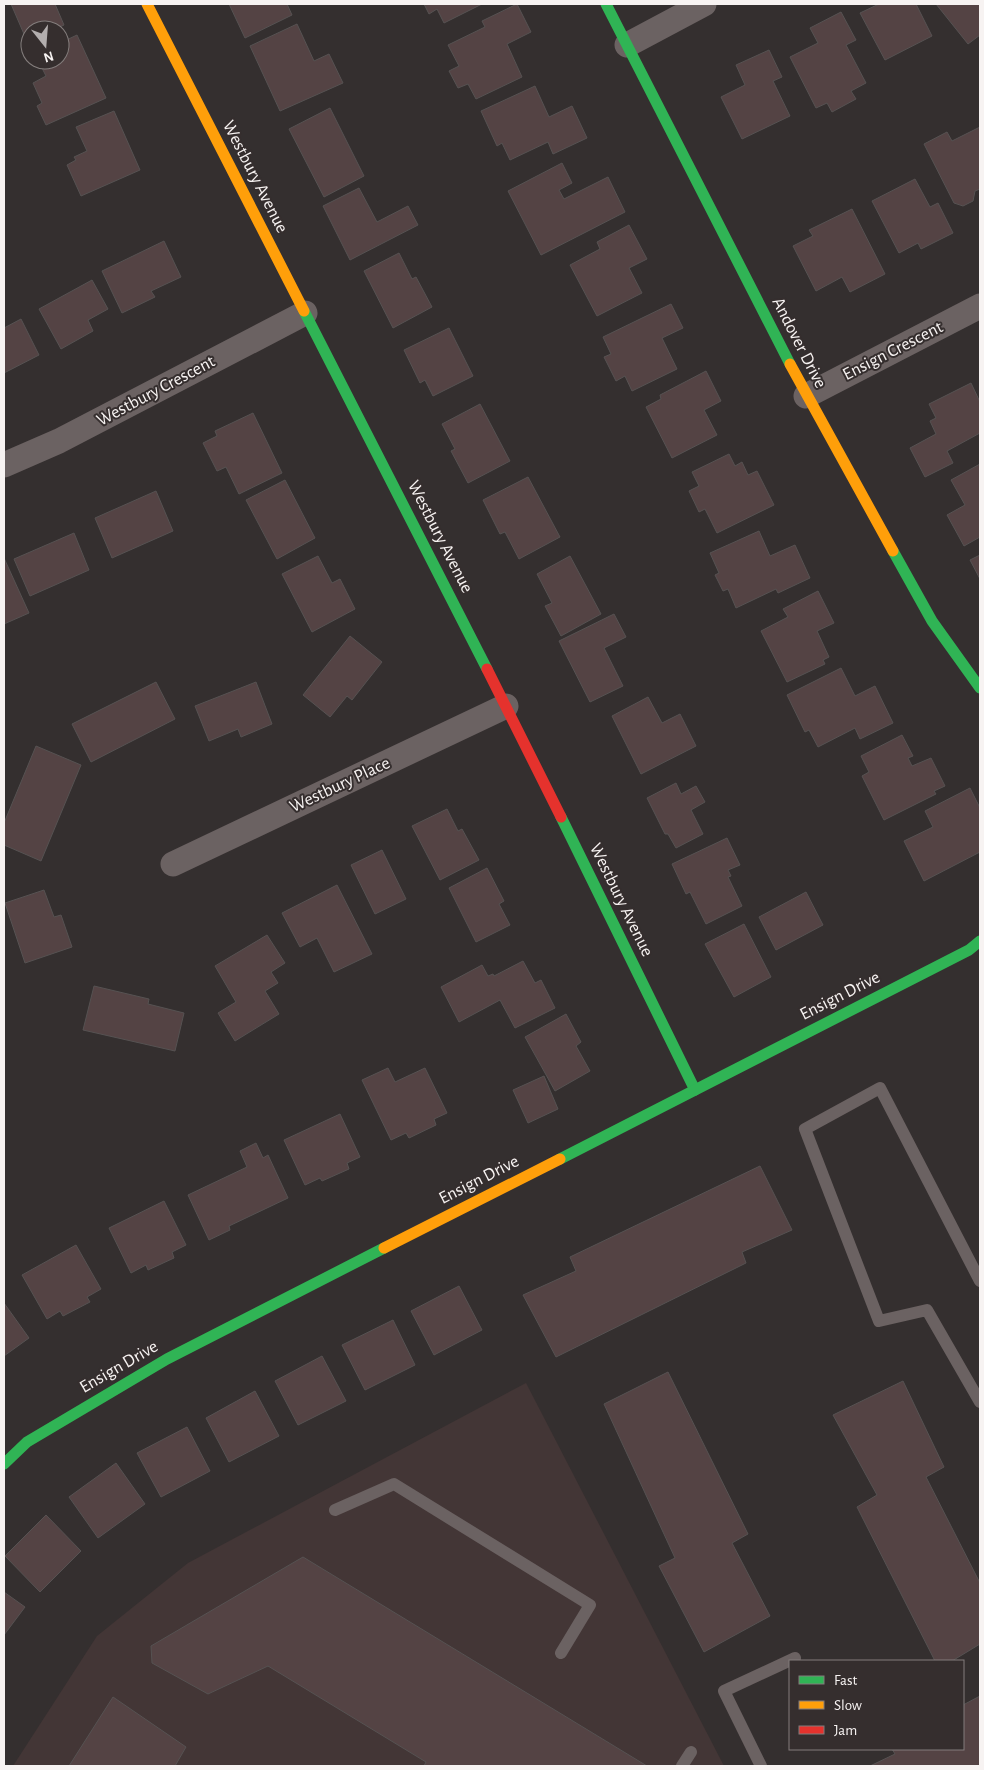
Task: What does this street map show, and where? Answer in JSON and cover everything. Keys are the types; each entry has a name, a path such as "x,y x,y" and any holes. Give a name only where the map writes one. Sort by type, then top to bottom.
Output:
{"street":[{"name":"Westbury Avenue","path":"148,4 506,706 695,1090"},
{"name":"Andover Drive","path":"606,4 806,396 932,621 980,688"},
{"path":"627,45 704,4"},
{"name":"Ensign Crescent","path":"806,396 980,306"},
{"name":"Westbury Crescent","path":"4,465 59,441 305,313"},
{"name":"Westbury Place","path":"173,864 506,706"},
{"name":"Ensign Drive","path":"4,1464 27,1442 167,1359 969,950 980,941"}],"lane":[{"path":"980,1281 880,1088 805,1129 878,1321 927,1310 980,1402"},
{"path":"335,1510 394,1484 590,1605 561,1653"},
{"path":"791,1660 795,1658"},
{"path":"761,1766 724,1691 789,1661"},
{"path":"682,1766 691,1752"}],"shaded area":[{"path":"526,1383 724,1766 13,1766 97,1636 188,1563"}],"building":[{"path":"11,4 55,4 62,20 20,20 20,25"},
{"path":"229,4 287,4 292,15 245,38"},
{"path":"424,4 482,4 444,23 437,9 429,14"},
{"path":"517,4 531,32 507,44 522,77 476,99 468,84 458,88 449,71 459,66 448,45 485,27 482,21"},
{"path":"879,4 916,4 932,36 885,60 860,13"},
{"path":"936,4 980,4 980,35 968,44"},
{"path":"841,12 856,40 846,45 866,83 851,91 856,99 832,112 827,103 816,108 790,57 818,43 810,28"},
{"path":"297,24 314,61 329,54 343,83 280,111 250,46"},
{"path":"77,35 106,98 46,125 37,106 42,103 33,83 46,76 43,70 70,70 70,38"},
{"path":"769,50 782,77 773,81 790,116 742,139 721,97 745,85 736,65"},
{"path":"535,86 549,117 572,106 587,138 553,154 548,142 510,160 502,143 497,146 481,111"},
{"path":"330,108 364,176 324,197 289,129"},
{"path":"114,111 140,170 81,196 67,165 76,160 74,157 87,151 76,127"},
{"path":"980,127 980,189 975,191 973,201 963,206 954,203 924,144 947,132 952,141"},
{"path":"562,163 572,183 559,190 564,199 608,177 625,212 541,255 508,191"},
{"path":"915,179 930,207 938,203 953,233 921,249 918,243 899,253 872,201"},
{"path":"359,188 377,222 408,206 418,225 350,260 323,206"},
{"path":"852,209 885,274 850,292 842,277 816,291 793,246 813,236 809,230"},
{"path":"629,225 647,259 629,268 642,293 597,316 570,265 600,249 597,242"},
{"path":"164,241 181,277 151,291 155,297 122,313 102,271"},
{"path":"399,253 412,279 416,277 432,307 393,328 364,271"},
{"path":"92,280 108,309 88,320 93,331 61,349 39,309"},
{"path":"671,304 683,328 662,338 677,369 632,391 625,376 616,381 604,357 611,354 603,337"},
{"path":"21,319 39,355 4,373 4,328"},
{"path":"449,328 473,376 433,396 425,380 420,383 404,350"},
{"path":"706,371 721,401 704,410 717,435 672,458 646,407 661,399 660,395"},
{"path":"971,383 980,402 980,433 947,451 953,463 925,477 910,448 936,434 930,421 936,418 929,404"},
{"path":"480,404 510,461 468,483 451,451 455,449 442,424"},
{"path":"253,413 282,473 239,494 226,467 217,471 203,443 217,436 215,431"},
{"path":"729,454 735,466 742,462 748,475 757,471 774,505 717,533 705,509 699,512 689,491 699,486 692,472"},
{"path":"980,464 980,537 964,546 947,515 965,505 951,480"},
{"path":"528,477 560,537 519,559 505,532 500,534 483,500"},
{"path":"285,480 315,538 277,559 246,500"},
{"path":"156,491 173,531 112,558 95,518"},
{"path":"759,531 770,556 795,545 810,578 778,593 776,589 736,608 728,589 723,591 715,575 719,573 710,553"},
{"path":"74,533 89,570 30,596 14,559"},
{"path":"980,555 980,579 970,560"},
{"path":"318,556 332,583 340,579 355,609 312,632 282,574"},
{"path":"570,556 601,614 561,636 545,606 552,603 537,574"},
{"path":"4,558 29,613 4,624"},
{"path":"818,591 834,623 817,631 829,657 823,660 825,664 787,682 761,631 788,617 783,609"},
{"path":"614,614 626,637 604,648 623,686 590,702 559,641"},
{"path":"350,636 382,662 352,700 347,696 330,717 303,695"},
{"path":"841,668 855,696 875,686 893,723 860,739 855,728 818,747 809,730 805,732 787,695"},
{"path":"156,682 175,719 91,762 72,724"},
{"path":"256,682 272,724 241,737 238,729 209,741 195,706"},
{"path":"648,697 662,723 680,714 696,746 641,774 612,716"},
{"path":"902,735 913,756 908,758 912,766 931,758 945,786 934,791 936,794 884,820 862,776 869,772 861,756"},
{"path":"36,746 81,765 41,861 4,845 4,823"},
{"path":"676,783 681,794 696,786 705,802 691,810 703,834 676,848 668,834 665,834 647,798"},
{"path":"970,788 980,808 980,852 924,881 904,841 933,827 925,811"},
{"path":"447,809 458,831 462,829 479,860 440,880 412,826"},
{"path":"727,838 740,865 728,870 731,876 728,877 742,906 706,924 690,892 686,894 672,864"},
{"path":"382,850 406,899 375,914 351,865"},
{"path":"487,868 504,901 499,904 510,925 476,942 449,888"},
{"path":"337,885 372,954 334,972 317,938 300,947 282,913"},
{"path":"44,890 54,917 61,915 72,947 25,963 5,903"},
{"path":"806,892 823,925 776,950 759,917"},
{"path":"744,924 771,977 734,997 705,944"},
{"path":"267,935 285,963 271,972 278,983 265,991 279,1014 235,1041 218,1013 236,1002 215,966"},
{"path":"523,961 535,983 541,980 555,1008 515,1028 500,1000 459,1022 441,987 482,965 488,976 493,974 494,976"},
{"path":"94,986 149,999 148,1004 184,1013 175,1051 83,1030"},
{"path":"566,1014 581,1042 576,1046 590,1071 555,1091 525,1037"},
{"path":"388,1068 395,1082 425,1068 447,1113 434,1119 436,1125 409,1138 406,1133 391,1140 362,1080"},
{"path":"544,1076 558,1109 528,1123 513,1090"},
{"path":"340,1114 360,1157 347,1163 349,1169 322,1181 320,1178 305,1185 284,1140"},
{"path":"256,1143 263,1158 268,1155 288,1198 229,1226 230,1230 209,1240 188,1195 247,1167 240,1151"},
{"path":"760,1166 792,1230 742,1252 746,1263 556,1357 523,1295 576,1271 570,1257"},
{"path":"164,1201 186,1245 172,1252 174,1258 148,1270 146,1265 131,1273 109,1228"},
{"path":"76,1245 101,1289 87,1297 90,1302 63,1316 60,1311 47,1319 22,1275"},
{"path":"459,1286 482,1330 434,1355 411,1311"},
{"path":"4,1303 29,1338 4,1356"},
{"path":"393,1320 415,1365 365,1390 342,1345"},
{"path":"322,1356 346,1401 298,1425 275,1381"},
{"path":"668,1372 748,1534 732,1543 770,1616 704,1652 659,1566 675,1558 604,1404"},
{"path":"903,1381 944,1467 926,1477 980,1583 980,1644 954,1660 934,1660 857,1507 877,1495 833,1415"},
{"path":"255,1391 279,1436 229,1462 206,1418"},
{"path":"187,1427 210,1471 161,1497 137,1453"},
{"path":"116,1463 145,1504 98,1538 69,1497"},
{"path":"46,1515 81,1551 40,1592 5,1556"},
{"path":"303,1557 647,1766 424,1766 426,1762 268,1666 208,1694 152,1663 151,1646"},
{"path":"4,1592 25,1607 4,1635"},
{"path":"980,1696 980,1766 870,1766 895,1754 893,1750 964,1750 964,1704"},
{"path":"113,1697 186,1747 175,1766 69,1766"}],"traffic: fast":[{"path":"606,4 790,364"},
{"path":"304,311 487,669"},
{"path":"893,551 932,621 980,688"},
{"path":"561,817 695,1090"},
{"path":"560,1159 969,950 980,941"},
{"path":"4,1464 27,1442 167,1359 384,1248"}],"traffic: slow":[{"path":"147,4 304,311"},
{"path":"790,364 893,551"},
{"path":"384,1248 560,1159"}],"traffic: jam":[{"path":"487,669 561,817"}]}
